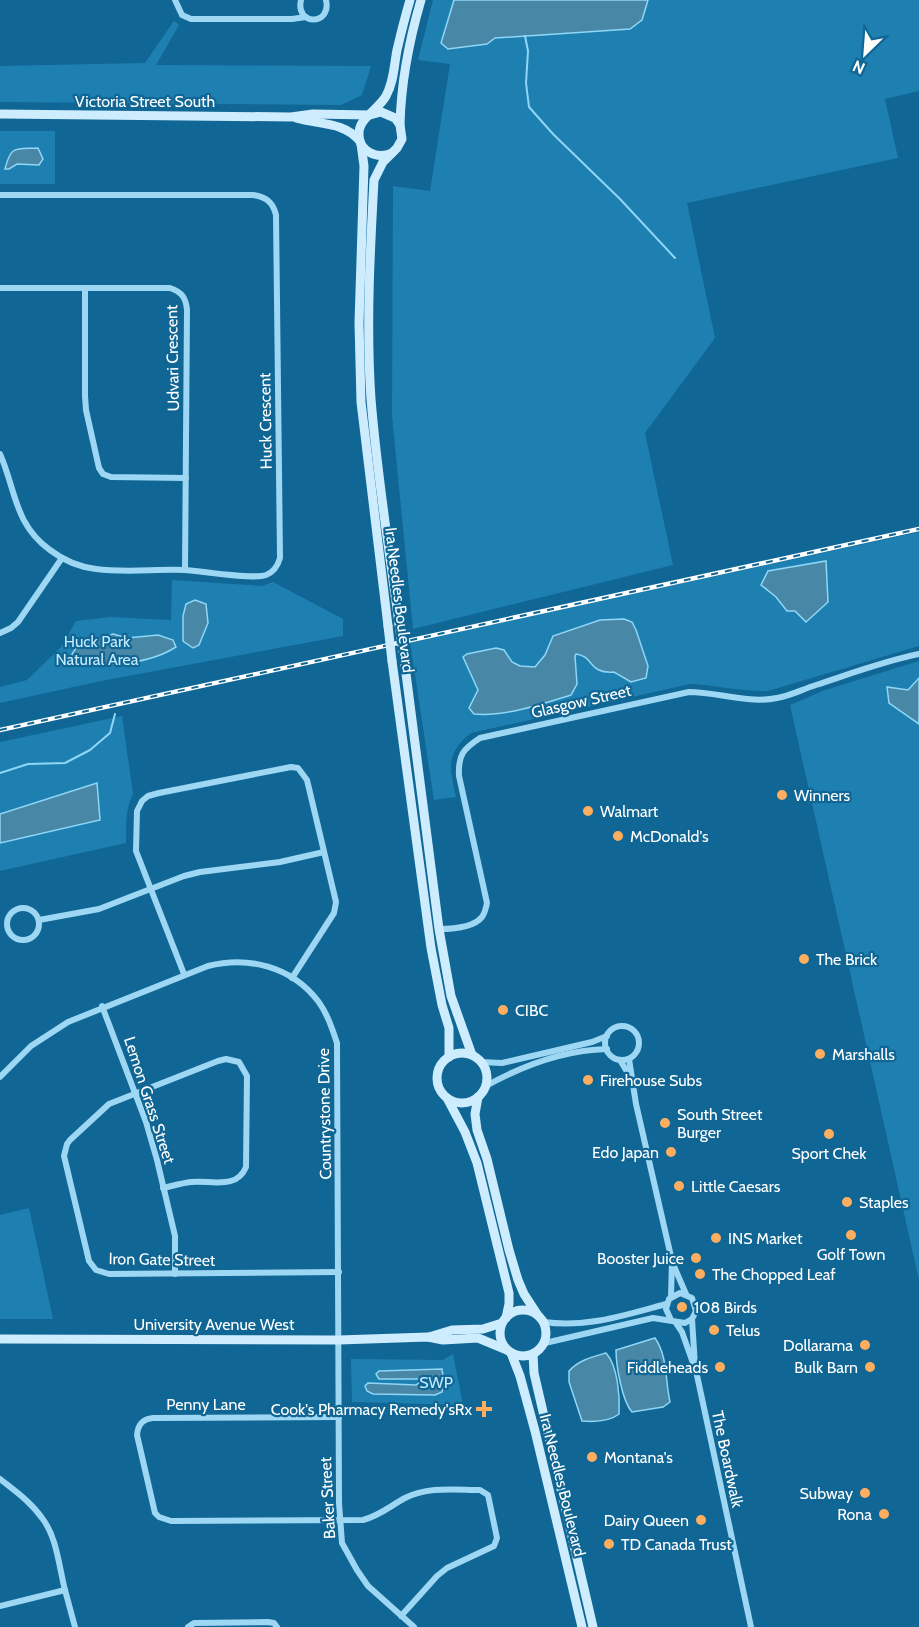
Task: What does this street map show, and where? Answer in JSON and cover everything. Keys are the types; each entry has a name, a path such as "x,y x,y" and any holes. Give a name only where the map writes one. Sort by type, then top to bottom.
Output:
{"main road":[{"path":"410,0 390,87 383,101 360,126 361,143 368,152 376,155 383,156 392,153 402,139 400,125 402,91 407,57 421,0"},
{"path":"370,115 381,112 389,114 400,125"},
{"name":"Victoria Street South","path":"0,114 291,117 313,114 370,115"},
{"name":"Victoria Street South","path":"291,117 344,127 352,132 361,143"},
{"name":"Ira Needles Boulevard","path":"361,143 364,166 359,323 361,402 431,948 449,1028 449,1057"},
{"name":"Ira Needles Boulevard","path":"392,153 379,169 374,180 369,329 371,397 378,468 439,929 451,996 472,1055"},
{"path":"464,1053 472,1055 481,1062 486,1073 486,1086 478,1097 475,1114 477,1130 487,1159 509,1250 521,1287 547,1329 545,1343 533,1354 526,1356 509,1351 500,1337 509,1304 509,1293 477,1163 465,1132 442,1092 437,1077 443,1062 449,1057 464,1053"},
{"path":"447,1098 463,1103 478,1097"},
{"path":"504,1320 517,1310 537,1314"},
{"name":"University Avenue West","path":"428,1337 452,1330 483,1329 504,1320"},
{"name":"University Avenue West","path":"0,1339 339,1340 428,1337 443,1340 478,1338 509,1351"},
{"name":"Ira Needles Boulevard","path":"509,1351 520,1376 535,1431 582,1627"},
{"name":"Ira Needles Boulevard","path":"533,1354 534,1373 594,1627"}],"street":[{"path":"175,0 182,15 191,19 306,17 315,19 324,15 327,7 326,0"},
{"path":"301,0 301,10 306,17"},
{"name":"Huck Crescent","path":"0,195 253,195 264,198 274,208 276,215 280,558 275,569 263,576 185,570 95,569 62,558 49,550 25,522 17,508 7,470 0,454"},
{"name":"Udvari Crescent","path":"0,288 170,288 184,297 187,310 185,570"},
{"path":"85,288 85,396 90,432 99,468 103,474 111,477 186,478"},
{"path":"0,633 18,622 62,558"},
{"name":"Glasgow Street","path":"439,929 452,929 476,922 484,916 487,903 458,764 464,749 480,738 682,693 708,692 734,698 758,700 778,698 919,654"},
{"path":"184,974 136,851 137,811 142,801 148,796 159,793 284,768 298,768 307,780 336,902 334,913 292,978"},
{"path":"39,920 99,909 200,872 280,862 324,852"},
{"path":"21,909 33,911 39,920 37,932 28,939 14,937 8,929 9,918 21,909"},
{"name":"Countrystone Drive","path":"0,1077 51,1031 102,1006 184,974 218,963 237,961 262,964 278,969 292,978 317,1000 330,1022 337,1043 339,1340"},
{"name":"Lemon Grass Street","path":"102,1006 135,1093 157,1160 175,1236 175,1274"},
{"path":"620,1060 629,1059 638,1051 639,1043 638,1036 623,1026 610,1031 607,1036 606,1049 620,1060 632,1081"},
{"path":"481,1062 502,1063 592,1042 607,1036"},
{"path":"486,1086 542,1061 606,1049"},
{"path":"135,1093 226,1059 239,1062 246,1072 246,1167 244,1174 232,1182 192,1182 163,1188"},
{"path":"629,1059 672,1261 671,1297"},
{"name":"Iron Gate Street","path":"135,1093 103,1108 70,1140 65,1150 66,1163 92,1266 102,1273 109,1274 339,1272"},
{"path":"672,1261 686,1294"},
{"path":"545,1343 653,1318 685,1323 692,1319 696,1311 692,1298 686,1294 676,1294 666,1304 666,1312 673,1321"},
{"path":"544,1322 564,1325 586,1324 638,1313 666,1304"},
{"name":"The Boardwalk","path":"692,1319 695,1366 751,1627"},
{"name":"The Boardwalk","path":"673,1321 682,1332 695,1366"},
{"name":"Baker Street","path":"339,1340 339,1503 342,1543 368,1586 411,1626"},
{"name":"Penny Lane","path":"339,1417 148,1418 140,1424 136,1435 155,1513 164,1520 341,1521"},
{"path":"0,1479 32,1505 44,1519 56,1552 75,1627"},
{"path":"341,1521 363,1520 377,1516 406,1497 424,1490 480,1490 488,1496 497,1538 494,1546 447,1568 401,1616"},
{"path":"0,1606 65,1590"},
{"path":"188,1627 194,1623 268,1622 274,1623 277,1627"}],"green space":[{"path":"433,0 454,0 441,43 487,44 495,38 630,29 642,20 648,0 919,0 919,91 885,99 898,158 687,203 715,338 645,433 673,565 413,629 392,416 393,186 430,191 450,64 418,60"},
{"path":"174,21 179,25 156,65 371,66 362,95 341,105 0,102 0,66 145,63"},
{"path":"0,131 55,131 55,184 0,184"},
{"path":"919,532 919,646 768,691 690,684 471,733 453,755 451,770 456,797 434,800 410,642"},
{"name":"Huck Park Natural Area","path":"172,580 262,586 273,582 343,619 343,636 101,681 0,703 0,687 27,680 61,647 76,621 110,617 171,620"},
{"path":"919,661 919,678 908,690 887,687 889,703 919,724 919,1280 790,705 825,690"},
{"path":"122,716 133,794 127,812 126,843 0,871 0,742"},
{"path":"29,1208 53,1319 0,1319 0,1215"},
{"name":"SWP","path":"453,1354 463,1405 352,1402 351,1359 443,1360"}],"shaded area":[{"path":"454,0 648,0 642,20 630,29 495,38 487,44 448,49 441,43"},
{"path":"38,148 43,159 39,165 17,164 5,169 9,156 15,150"},
{"path":"826,561 828,602 806,622 795,611 787,611 776,597 761,585 768,571"},
{"path":"195,600 206,604 208,623 199,645 193,648 183,641 183,616 186,604"},
{"path":"624,619 632,622 636,630 648,666 646,678 631,682 614,672 595,668 582,655 576,654 577,684 571,695 498,714 474,714 469,708 478,690 463,657 467,654 496,648 504,650 512,662 520,666 535,667 545,655 553,636 600,620"},
{"path":"113,634 127,638 158,635 173,640 176,647 152,658 126,663 73,662 72,654 76,648"},
{"path":"919,678 919,724 889,703 887,687 908,690"},
{"path":"97,783 100,820 0,843 0,814"},
{"path":"655,1338 664,1361 670,1402 663,1407 632,1412 628,1407 618,1373 616,1350"},
{"path":"606,1353 616,1374 619,1414 606,1420 582,1421 569,1382 569,1371 581,1362"},
{"path":"442,1369 444,1383 442,1392 435,1395 373,1394 367,1391 365,1386 368,1383 416,1385 420,1382 419,1379 379,1379 376,1374 379,1371"}],"waterway":[{"path":"525,36 528,51 526,83 529,107 675,258"},
{"path":"0,773 28,764 65,763 90,750 110,733 115,714"}],"railway":[{"path":"0,730 919,529"}],"place":[{"name":"Winners","path":"782,795"},
{"name":"Walmart","path":"588,811"},
{"name":"McDonald's","path":"618,836"},
{"name":"The Brick","path":"804,959"},
{"name":"CIBC","path":"503,1010"},
{"name":"Marshalls","path":"820,1054"},
{"name":"Firehouse Subs","path":"588,1080"},
{"name":"South Street Burger","path":"665,1123"},
{"name":"Sport Chek","path":"829,1134"},
{"name":"Edo Japan","path":"671,1152"},
{"name":"Little Caesars","path":"679,1186"},
{"name":"Staples","path":"847,1202"},
{"name":"Golf Town","path":"851,1235"},
{"name":"INS Market","path":"716,1238"},
{"name":"Booster Juice","path":"696,1258"},
{"name":"The Chopped Leaf","path":"700,1274"},
{"name":"108 Birds","path":"682,1307"},
{"name":"Telus","path":"714,1330"},
{"name":"Dollarama","path":"865,1345"},
{"name":"Fiddleheads","path":"720,1367"},
{"name":"Bulk Barn","path":"870,1367"},
{"name":"Cook's Pharmacy Remedy'sRx","path":"484,1409"},
{"name":"Montana's","path":"592,1457"},
{"name":"Subway","path":"865,1493"},
{"name":"Rona","path":"884,1514"},
{"name":"Dairy Queen","path":"701,1520"},
{"name":"TD Canada Trust","path":"609,1544"}]}
